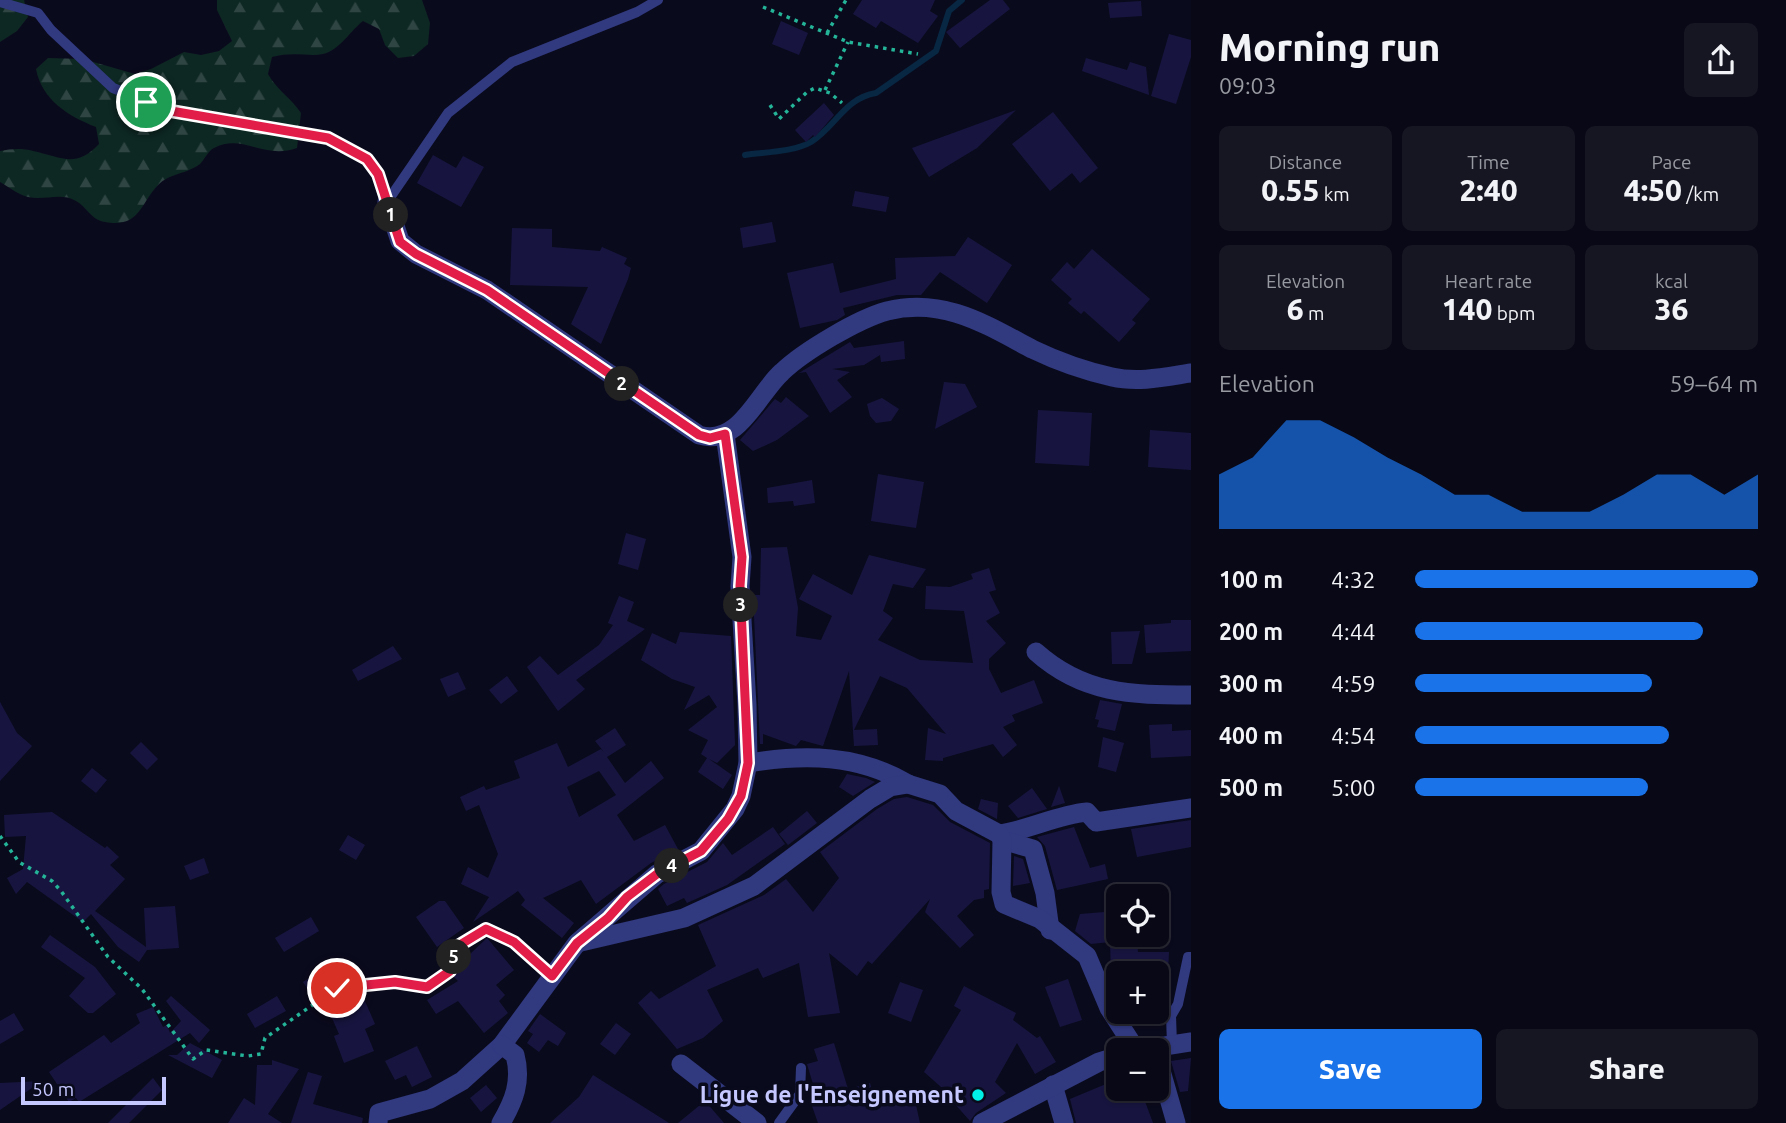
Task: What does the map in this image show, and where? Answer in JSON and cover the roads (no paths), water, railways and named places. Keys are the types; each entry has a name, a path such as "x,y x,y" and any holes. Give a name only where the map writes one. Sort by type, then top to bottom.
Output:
{"street":[{"path":"387,202 400,242 416,254 487,290 699,435 710,438 725,434 743,418 782,371 813,349 886,312 909,308 939,307 958,312 1034,350 1115,378 1142,379 1191,373"},
{"path":"378,1123 379,1113 430,1099 462,1081 502,1045 537,1002 552,976 577,943 657,874 701,851 735,809 741,796 748,763 740,586 742,557 725,434"},
{"path":"1036,652 1057,671 1096,687 1120,693 1191,695"},
{"path":"748,763 808,756 850,759 908,784 940,794 957,811 1000,837 1032,849 1045,893 1050,930"},
{"path":"577,943 684,918 754,886 862,804 890,787 908,784"},
{"path":"1000,837 1068,814 1087,812 1096,822 1191,808"},
{"path":"1000,837 1001,892 1004,904 1040,919 1050,930 1087,956 1109,1008 1146,1038"},
{"path":"501,1123 517,1090 518,1075 515,1055 502,1045"},
{"path":"982,1123 1106,1060"},
{"path":"681,1064 749,1120"},
{"path":"1053,1085 1064,1123"},
{"path":"1169,1094 1176,1123"}],"lane":[{"path":"387,202 448,113 512,62 637,12 658,0"},
{"path":"0,2 38,13 51,30 113,88 171,111 328,138 367,159 378,174 387,202"},
{"path":"1162,1038 1178,1004 1188,957 1191,957"},
{"path":"779,1123 800,1094 802,1068"}],"waterway":[{"path":"745,155 788,150 820,136 848,106 876,93 936,51 949,11 962,0"}],"place":[{"name":"Ligue de l'Enseignement","path":"978,1095"}]}
